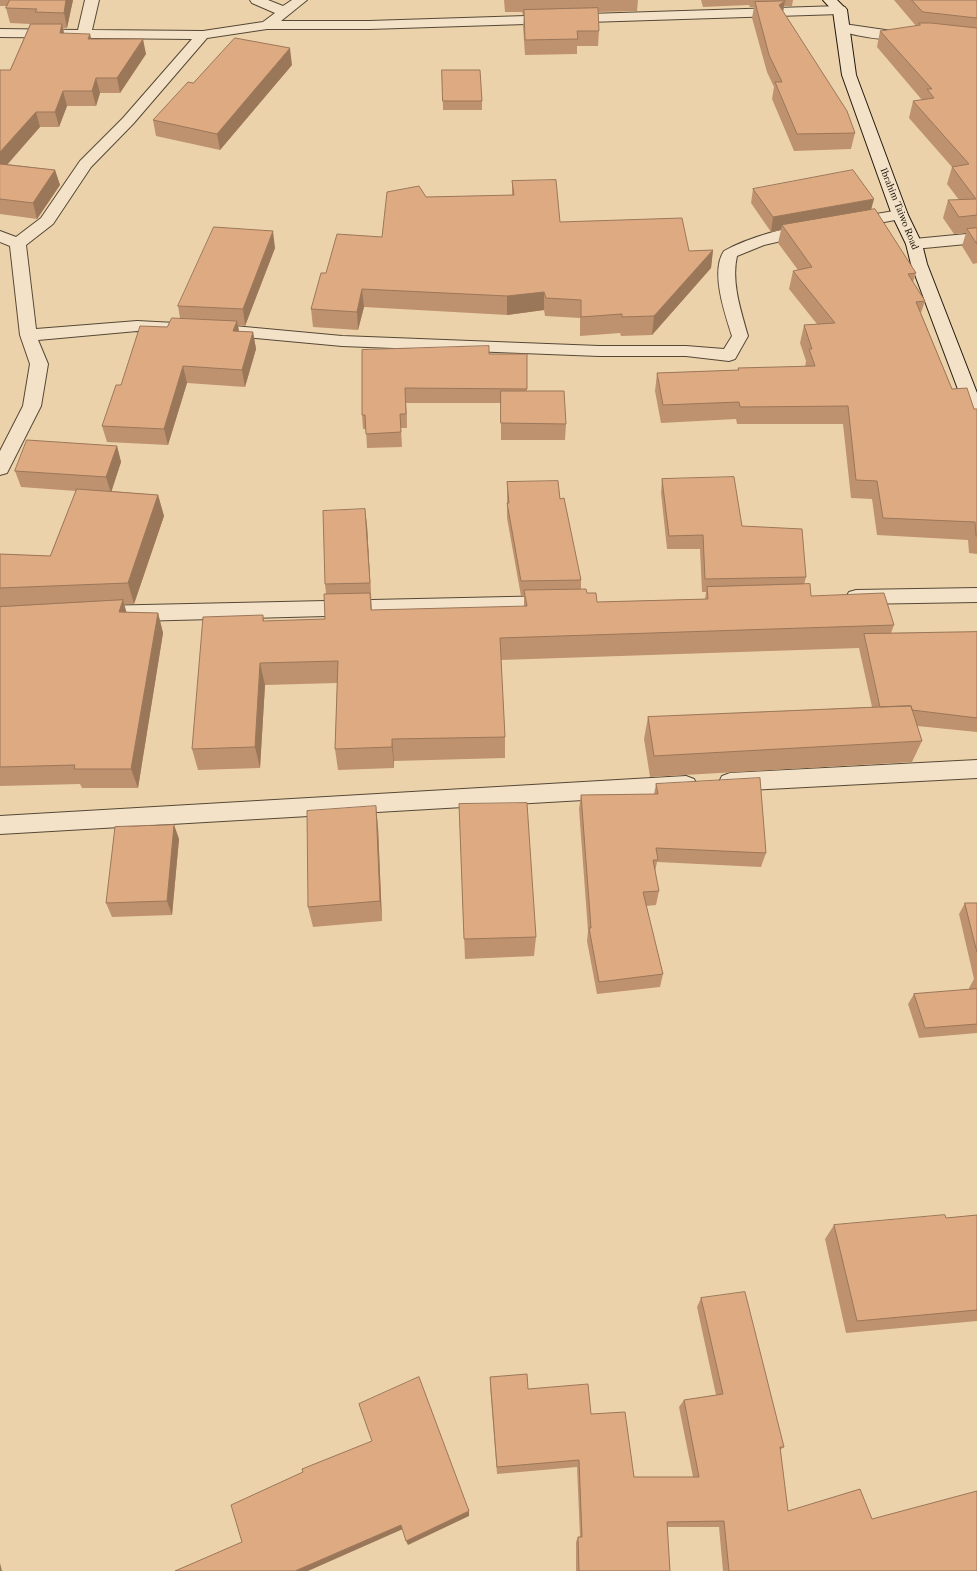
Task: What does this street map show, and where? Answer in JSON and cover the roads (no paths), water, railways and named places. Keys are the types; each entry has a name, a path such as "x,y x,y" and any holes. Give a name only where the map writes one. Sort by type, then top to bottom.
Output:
{"street":[{"path":"84,33 92,0"},
{"path":"257,0 285,12"},
{"path":"267,25 300,0"},
{"path":"0,34 84,33 203,35 267,25 416,24 710,13 835,5"},
{"name":"Ibrahim Taiwo Road","path":"835,5 844,28 849,75 900,214 914,244 919,264 977,416"},
{"path":"844,28 892,35 920,34"},
{"path":"18,244 47,221 85,164 128,121 203,35"},
{"path":"28,335 137,326 234,331 342,341 599,351 686,352 729,355 740,336 732,309 726,269 730,254 742,246 756,241 900,214"},
{"path":"0,236 18,244"},
{"path":"914,244 977,238"},
{"path":"0,469 32,406 39,364 28,335 18,244"},
{"path":"834,598 977,595"},
{"path":"80,614 572,603"},
{"path":"0,825 977,769"}]}
